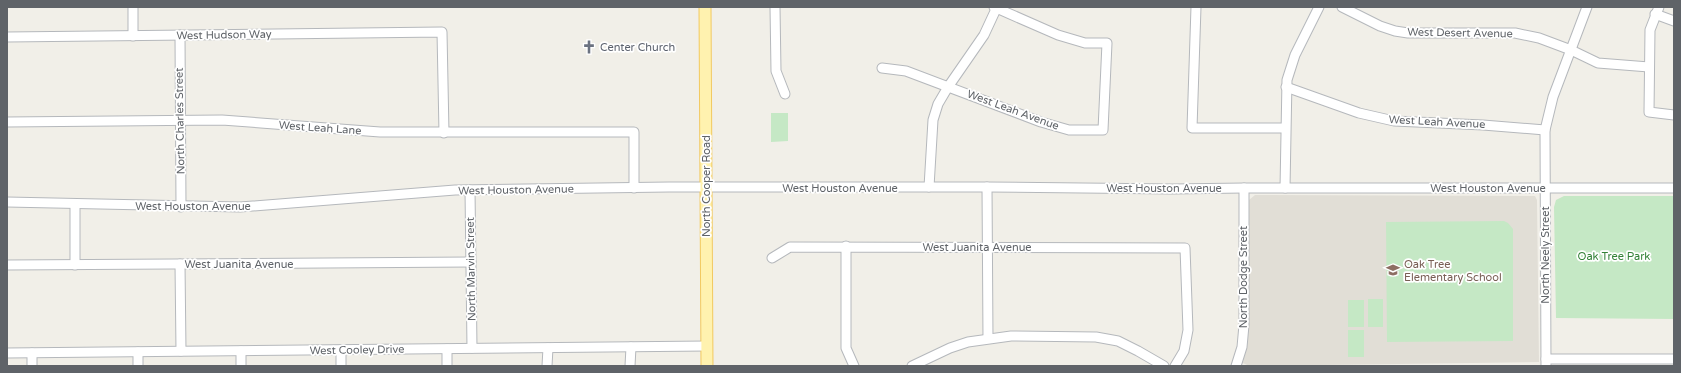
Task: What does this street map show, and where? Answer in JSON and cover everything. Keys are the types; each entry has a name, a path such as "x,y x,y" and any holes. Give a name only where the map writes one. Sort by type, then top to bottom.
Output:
{"main road":[{"name":"North Cooper Road","path":"705,7 708,366"}],"street":[{"path":"132,7 133,36"},
{"path":"775,7 776,71 785,94"},
{"path":"1196,7 1192,128 1285,128"},
{"path":"1285,188 1286,88 1296,56 1320,7"},
{"name":"West Desert Avenue","path":"1342,7 1395,31 1408,33 1515,33 1539,38 1571,50 1598,63 1649,67"},
{"name":"North Neely Street","path":"1546,362 1545,130 1553,97 1587,7"},
{"path":"929,188 933,120 938,104 984,35 996,8"},
{"name":"West Leah Avenue","path":"882,68 906,71 1041,122 1069,130 1103,130 1107,43 1085,43 1058,35 996,8"},
{"path":"1674,21 1657,10 1650,30 1649,67 1649,112 1674,114"},
{"name":"West Hudson Way","path":"7,37 442,32 444,133"},
{"name":"North Charles Street","path":"180,35 181,207"},
{"name":"West Leah Avenue","path":"1286,88 1359,113 1394,122 1483,125 1545,130"},
{"name":"West Leah Lane","path":"7,122 222,120 380,132 634,132 634,188"},
{"path":"988,187 986,248 988,338"},
{"name":"West Houston Avenue","path":"7,202 181,207 256,207 470,190 634,188 988,187 1172,190 1244,188 1674,188"},
{"name":"North Dodge Street","path":"1236,366 1242,347 1244,325 1244,188"},
{"name":"North Marvin Street","path":"470,190 472,348"},
{"path":"75,204 75,265"},
{"path":"846,246 846,348 854,366"},
{"name":"West Juanita Avenue","path":"772,258 790,247 1186,248 1188,330 1184,351 1175,366"},
{"name":"West Juanita Avenue","path":"7,265 471,262"},
{"path":"180,264 181,351"},
{"path":"912,366 950,348 988,338 1011,336 1096,337 1118,342 1138,351 1164,366"},
{"name":"West Cooley Drive","path":"7,353 707,346"},
{"path":"630,347 630,366"},
{"path":"548,348 548,366"},
{"path":"447,349 447,366"},
{"path":"342,350 342,366"},
{"path":"241,351 241,366"},
{"path":"138,352 138,366"},
{"path":"32,353 32,366"},
{"path":"1546,362 1674,359"}],"shaded area":[{"name":"Oak Tree Elementary School","path":"1255,195 1535,196 1537,200 1539,362 1249,366 1243,363 1247,339 1249,200"}],"green space":[{"path":"771,113 788,113 788,141 771,142"},
{"name":"Oak Tree Park","path":"1564,196 1674,196 1674,319 1556,318 1554,207 1556,200"},
{"path":"1504,221 1513,229 1513,341 1387,342 1386,222"},
{"path":"1368,299 1383,299 1383,327 1368,327"},
{"path":"1348,300 1364,300 1364,327 1348,327"},
{"path":"1348,330 1364,330 1364,357 1348,357"}],"place":[{"name":"Center Church","path":"589,47"},
{"name":"Oak Tree Elementary School","path":"1393,270"}]}
